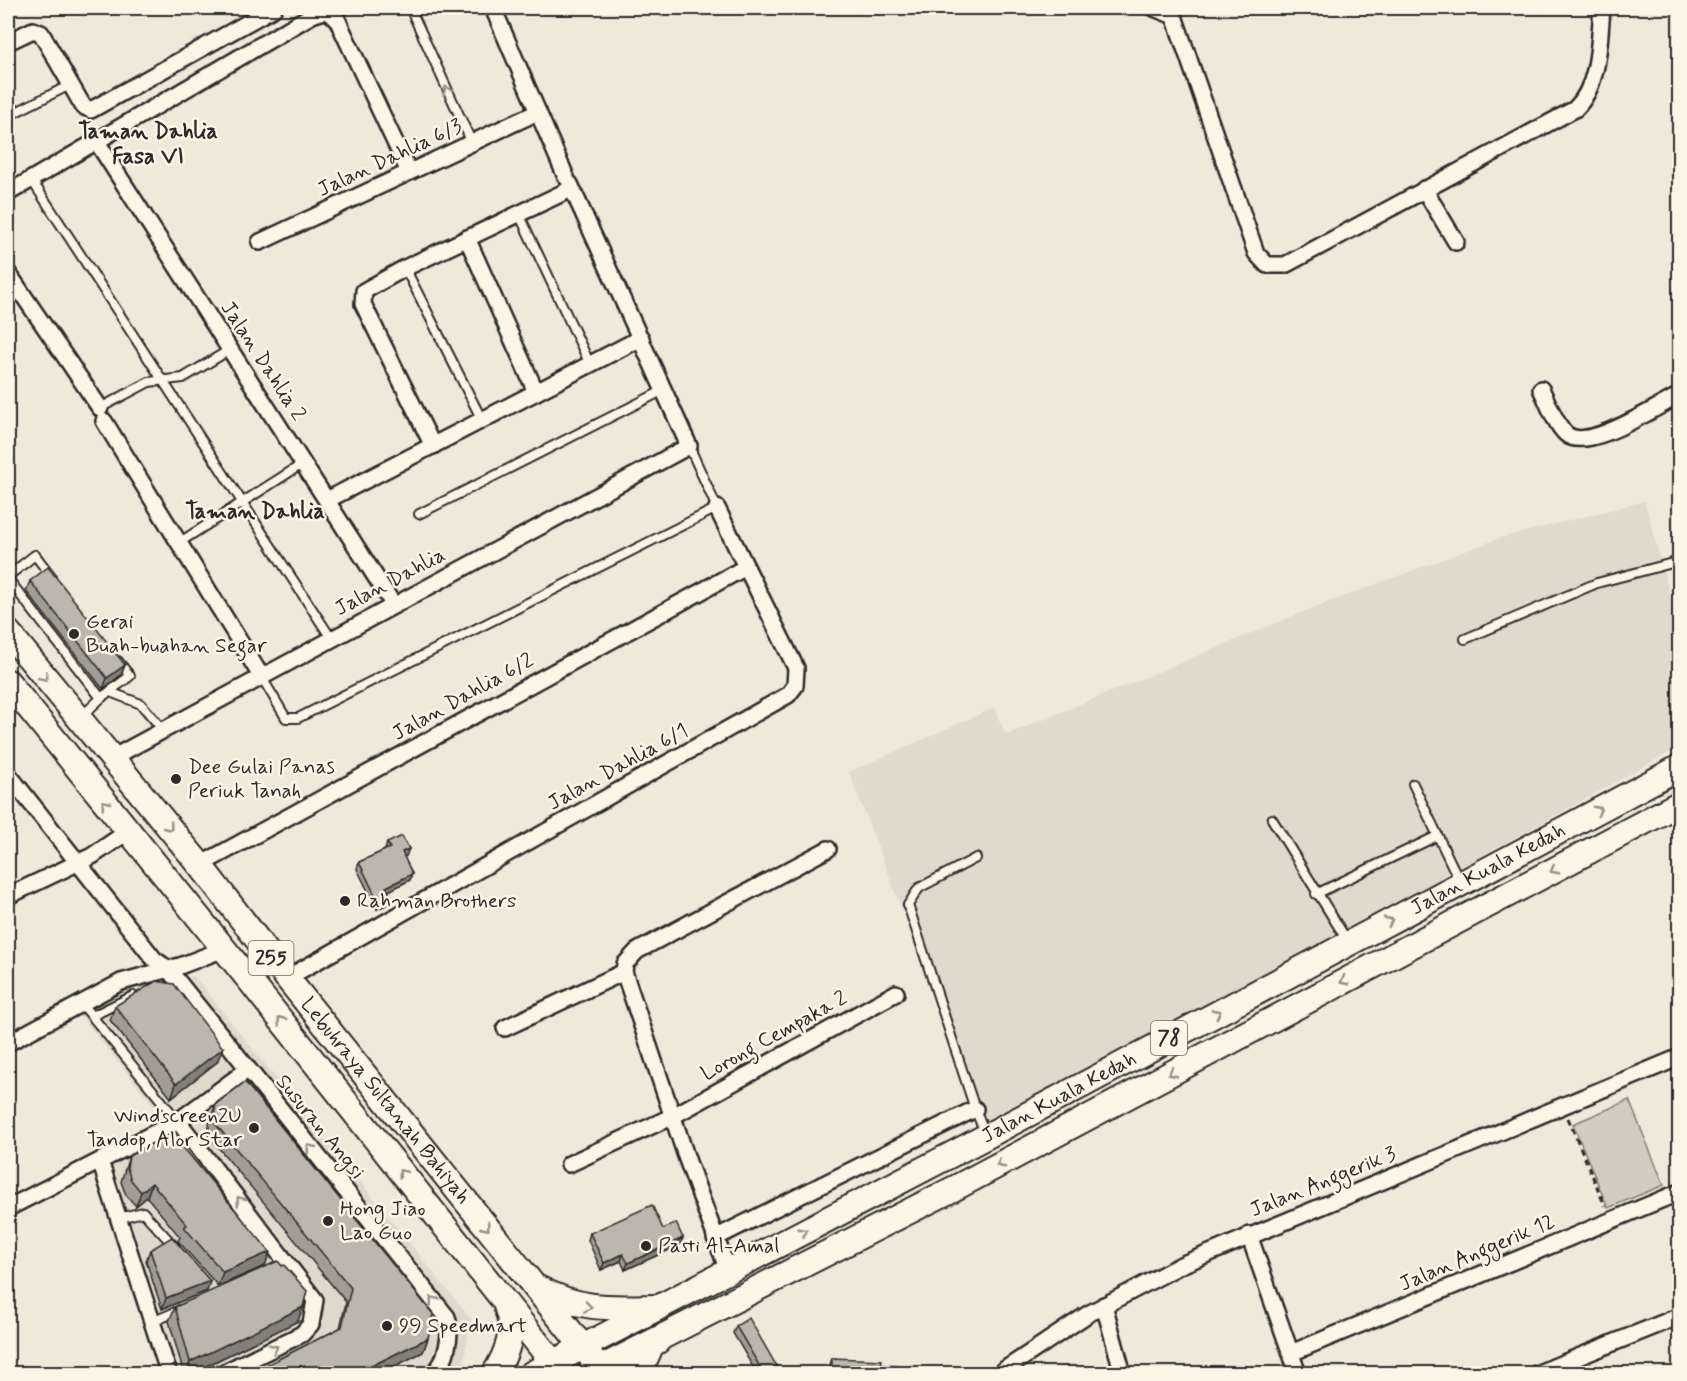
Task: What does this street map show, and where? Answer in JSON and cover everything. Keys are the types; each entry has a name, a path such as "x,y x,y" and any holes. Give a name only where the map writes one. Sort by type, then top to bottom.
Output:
{"main road":[{"name":"Lebuhraya Sultanah Bahiyah","path":"8,632 200,865 287,978 582,1347 597,1372"},
{"name":"Lebuhraya Sultanah Bahiyah","path":"8,682 127,832 224,949 557,1368"},
{"name":"Jalan Kuala Kedah","path":"531,1374 557,1368 582,1347 987,1136 1680,767"},
{"name":"Jalan Kuala Kedah","path":"597,1372 957,1187 1680,803"},
{"path":"941,1159 957,1187"},
{"path":"533,1286 580,1306 605,1309 658,1307"},
{"path":"494,1374 509,1343 512,1320 504,1301"},
{"path":"639,1374 652,1344 675,1330"}],"street":[{"path":"8,42 33,30 41,33 83,106 92,110 274,8"},
{"path":"493,8 569,183 689,446"},
{"path":"1154,8 1174,16 1256,253 1267,265 1285,265 1575,110 1585,99 1593,82 1602,8"},
{"path":"8,193 312,15 329,9 337,19 409,172"},
{"name":"Jalan Dahlia 6/3","path":"260,242 538,112"},
{"name":"Jalan Dahlia 2","path":"97,142 393,604"},
{"path":"433,446 363,304 364,291 405,268 519,213 569,183"},
{"path":"1424,189 1456,242"},
{"path":"467,238 536,392"},
{"path":"8,273 102,415 261,676"},
{"path":"327,500 641,338"},
{"path":"1540,389 1565,433 1574,439 1584,440 1599,436 1680,394"},
{"name":"Jalan Dahlia","path":"112,758 393,604 689,446"},
{"name":"Jalan Dahlia 6/1","path":"287,978 788,695 795,686 796,668 717,508"},
{"name":"Jalan Dahlia 6/2","path":"200,865 746,567"},
{"name":"Susuran Angsi","path":"8,774 154,958 447,1317 449,1328 443,1362 441,1368 431,1374"},
{"path":"10,891 78,863 127,832"},
{"path":"728,1271 624,972 625,964 637,951 828,849"},
{"path":"8,1043 121,982 168,975 224,949"},
{"path":"505,1028 624,972"},
{"name":"Lorong Cempaka 2","path":"569,1164 673,1116 896,993"},
{"name":"Jalan Anggerik 3","path":"998,1374 1104,1305 1181,1264 1680,1057"},
{"path":"8,1209 178,1121 247,1070"},
{"path":"715,1238 975,1109"},
{"path":"178,1121 283,1265 315,1300 311,1324 302,1334 222,1374"},
{"path":"100,1161 169,1374"},
{"name":"Jalan Anggerik 12","path":"1291,1353 1680,1192"},
{"path":"1249,1235 1298,1374"},
{"path":"1104,1305 1123,1374"},
{"path":"1536,1374 1680,1316"}],"lane":[{"path":"410,8 472,143"},
{"path":"8,116 72,84"},
{"path":"31,179 331,639"},
{"path":"519,213 590,364"},
{"path":"405,268 482,420"},
{"path":"102,415 140,385 156,380 163,382 183,378 231,349"},
{"path":"419,514 664,390"},
{"path":"261,676 286,718 298,718 717,508 689,446"},
{"path":"180,542 243,504 304,463"},
{"path":"57,583 35,555 8,577 101,698"},
{"path":"1465,639 1598,583 1680,561"},
{"path":"78,719 130,676 115,657"},
{"path":"110,692 141,704 163,730"},
{"path":"1413,784 1461,883"},
{"path":"1272,819 1348,943"},
{"path":"1316,894 1437,836"},
{"path":"976,858 919,888 908,905 975,1109 987,1136"},
{"path":"92,1016 143,991"},
{"path":"81,1004 178,1121"},
{"path":"119,1218 143,1212 178,1250"},
{"path":"152,1322 184,1308"}],"path":[{"path":"1563,1105 1611,1220"}],"shaded area":[{"path":"1645,501 1679,630 1679,747 987,1130 849,772 994,708 1006,735 1315,607 1500,538"},
{"path":"194,976 471,1319 462,1373 180,1373 113,1167 177,1134 79,1014 131,986"},
{"path":"1629,1100 1664,1185 1608,1208 1573,1124"}],"building":[{"path":"48,567 125,665 107,678 30,581"},
{"path":"402,836 409,849 402,852 412,874 386,887 391,897 379,903 359,862 390,848 387,843"},
{"path":"156,981 174,984 223,1048 176,1084 115,1006"},
{"path":"245,1082 433,1314 428,1338 355,1374 249,1374 342,1327 351,1288 213,1121 216,1104"},
{"path":"162,1138 178,1141 270,1252 223,1272 184,1227 187,1225 152,1183 141,1192 131,1180 127,1168 129,1156"},
{"path":"652,1205 663,1229 676,1223 683,1238 628,1263 623,1254 604,1263 590,1233"},
{"path":"172,1237 210,1281 166,1298 150,1250"},
{"path":"278,1261 307,1291 303,1307 190,1362 175,1307"},
{"path":"749,1318 781,1374 764,1374 736,1326"},
{"path":"832,1358 882,1360 881,1365 897,1366 897,1374 798,1374 799,1370 832,1371"}],"place":[{"name":"Gerai Buah-buahan Segar","path":"74,634"},
{"name":"Dee Gulai Panas Periuk Tanah","path":"176,779"},
{"name":"Rahman Brothers","path":"345,901"},
{"name":"Windscreen2U Tandop, Alor Star","path":"254,1128"},
{"name":"Hong Jiao Lao Guo","path":"328,1221"},
{"name":"Pasti Al-Amal","path":"646,1246"},
{"name":"99 Speedmart","path":"387,1326"}],"district":[{"name":"Taman Dahlia Fasa VI","path":"148,144"},
{"name":"Taman Dahlia","path":"255,512"}]}
